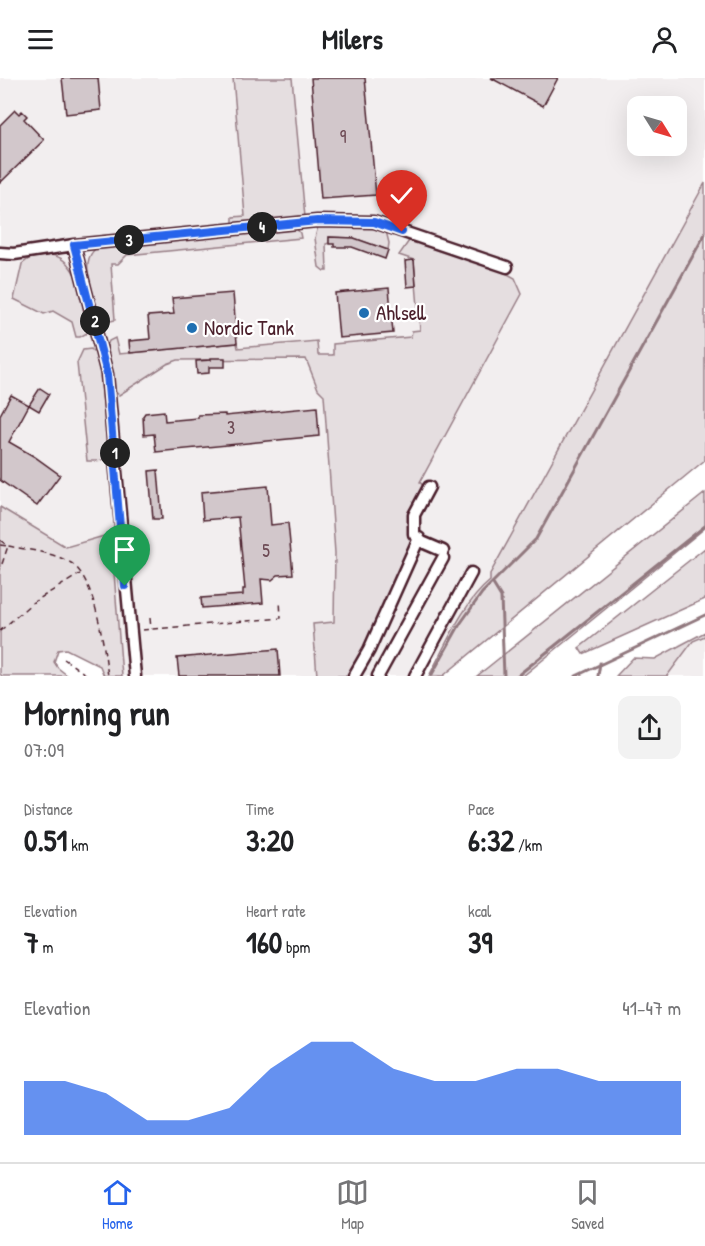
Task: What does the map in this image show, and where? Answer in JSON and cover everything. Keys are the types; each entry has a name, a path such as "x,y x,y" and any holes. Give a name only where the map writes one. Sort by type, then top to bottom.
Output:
{"street":[{"path":"0,254 317,221 374,222 507,267"},
{"path":"74,245 107,374 129,631 135,676"},
{"path":"378,676 443,555 414,534 414,515 429,487"},
{"path":"354,676 369,650 419,538"},
{"path":"415,676 471,573"}],"path":[{"path":"0,540 8,546"},
{"path":"0,544 64,559 73,564 90,592 108,676"},
{"path":"0,570 8,546"},
{"path":"0,631 32,603 81,574"},
{"path":"129,631 281,618 280,600"},
{"path":"150,618 151,629"},
{"path":"64,659 88,676"}],"shaded area":[{"path":"0,78 705,78 705,216 459,635 415,676 122,676 111,534 66,547 0,507"},
{"path":"233,78 292,78 305,217 233,223 233,217 245,216"},
{"path":"705,183 705,460 443,676 429,676 463,613 480,590 490,581 490,574"},
{"path":"318,226 361,226 386,231 388,250 354,238 329,237 329,243 326,244 327,271 324,271 319,267 315,238"},
{"path":"296,228 301,238 127,255 118,264 111,264 115,320 107,322 96,304 88,263 91,253 98,247"},
{"path":"411,238 504,272 515,278 522,294 420,482 423,486 412,507 409,521 411,535 415,542 352,676 317,676 313,624 334,622 335,553 324,395 318,389 306,359 178,360 167,364 119,395 113,390 107,346 109,341 115,338 119,354 237,343 238,348 317,341 318,355 333,355 333,344 411,337 412,331 420,330 414,260 399,255"},
{"path":"50,255 60,258 67,264 78,282 91,324 87,333 80,337 76,337 72,322 53,311 44,314 14,299 22,264 30,258"},
{"path":"91,349 98,356 108,455 96,461 87,461 77,363 83,350"},
{"path":"705,493 705,528 523,676 477,676"},
{"path":"0,507 66,547 111,534 122,676 104,676 100,666 66,649 58,650 54,662 68,676 2,676 0,674"},
{"path":"705,548 705,599 583,654 579,648"},
{"path":"705,632 705,676 659,676 679,644"},
{"path":"705,632 705,636 693,641 667,676 616,676 633,658 655,659"}],"building":[{"path":"62,78 98,78 101,110 66,114"},
{"path":"311,78 365,78 376,195 321,199"},
{"path":"491,78 558,78 543,106"},
{"path":"15,110 19,114 22,111 27,116 24,119 44,140 0,183 0,125"},
{"path":"329,237 354,238 388,250 385,259 352,247 334,247 334,244 329,244"},
{"path":"414,260 416,286 407,287 405,261"},
{"name":"Ahlsell","path":"389,288 393,333 339,338 335,293"},
{"name":"Nordic Tank","path":"233,293 237,343 130,353 129,341 150,339 148,316 174,314 172,298"},
{"path":"211,358 225,358 225,367 209,367 209,373 197,374 196,361 211,360"},
{"path":"40,388 49,394 39,411 29,405"},
{"path":"11,395 29,405 9,442 60,475 37,506 0,480 0,415"},
{"path":"317,407 319,436 156,452 154,434 144,435 143,416 145,413 164,411 165,421 198,418 198,415 225,414 225,416"},
{"path":"158,470 162,519 153,519 149,471"},
{"path":"268,486 271,525 288,523 293,574 278,575 272,580 261,579 263,603 202,608 201,598 243,595 243,589 245,589 238,517 203,520 201,492"},
{"path":"278,649 280,676 179,676 177,658"}],"waterway":[{"path":"431,676 460,624 482,593 536,539 705,234"},
{"path":"517,676 705,526"},
{"path":"493,584 501,597 504,676"},
{"path":"576,676 705,615"},
{"path":"598,676 600,663"}],"place":[{"name":"Ahlsell","path":"364,313"},
{"name":"Nordic Tank","path":"192,328"}],"route":[{"path":"125,586 107,374 74,245 317,221 374,222 402,232"}]}
